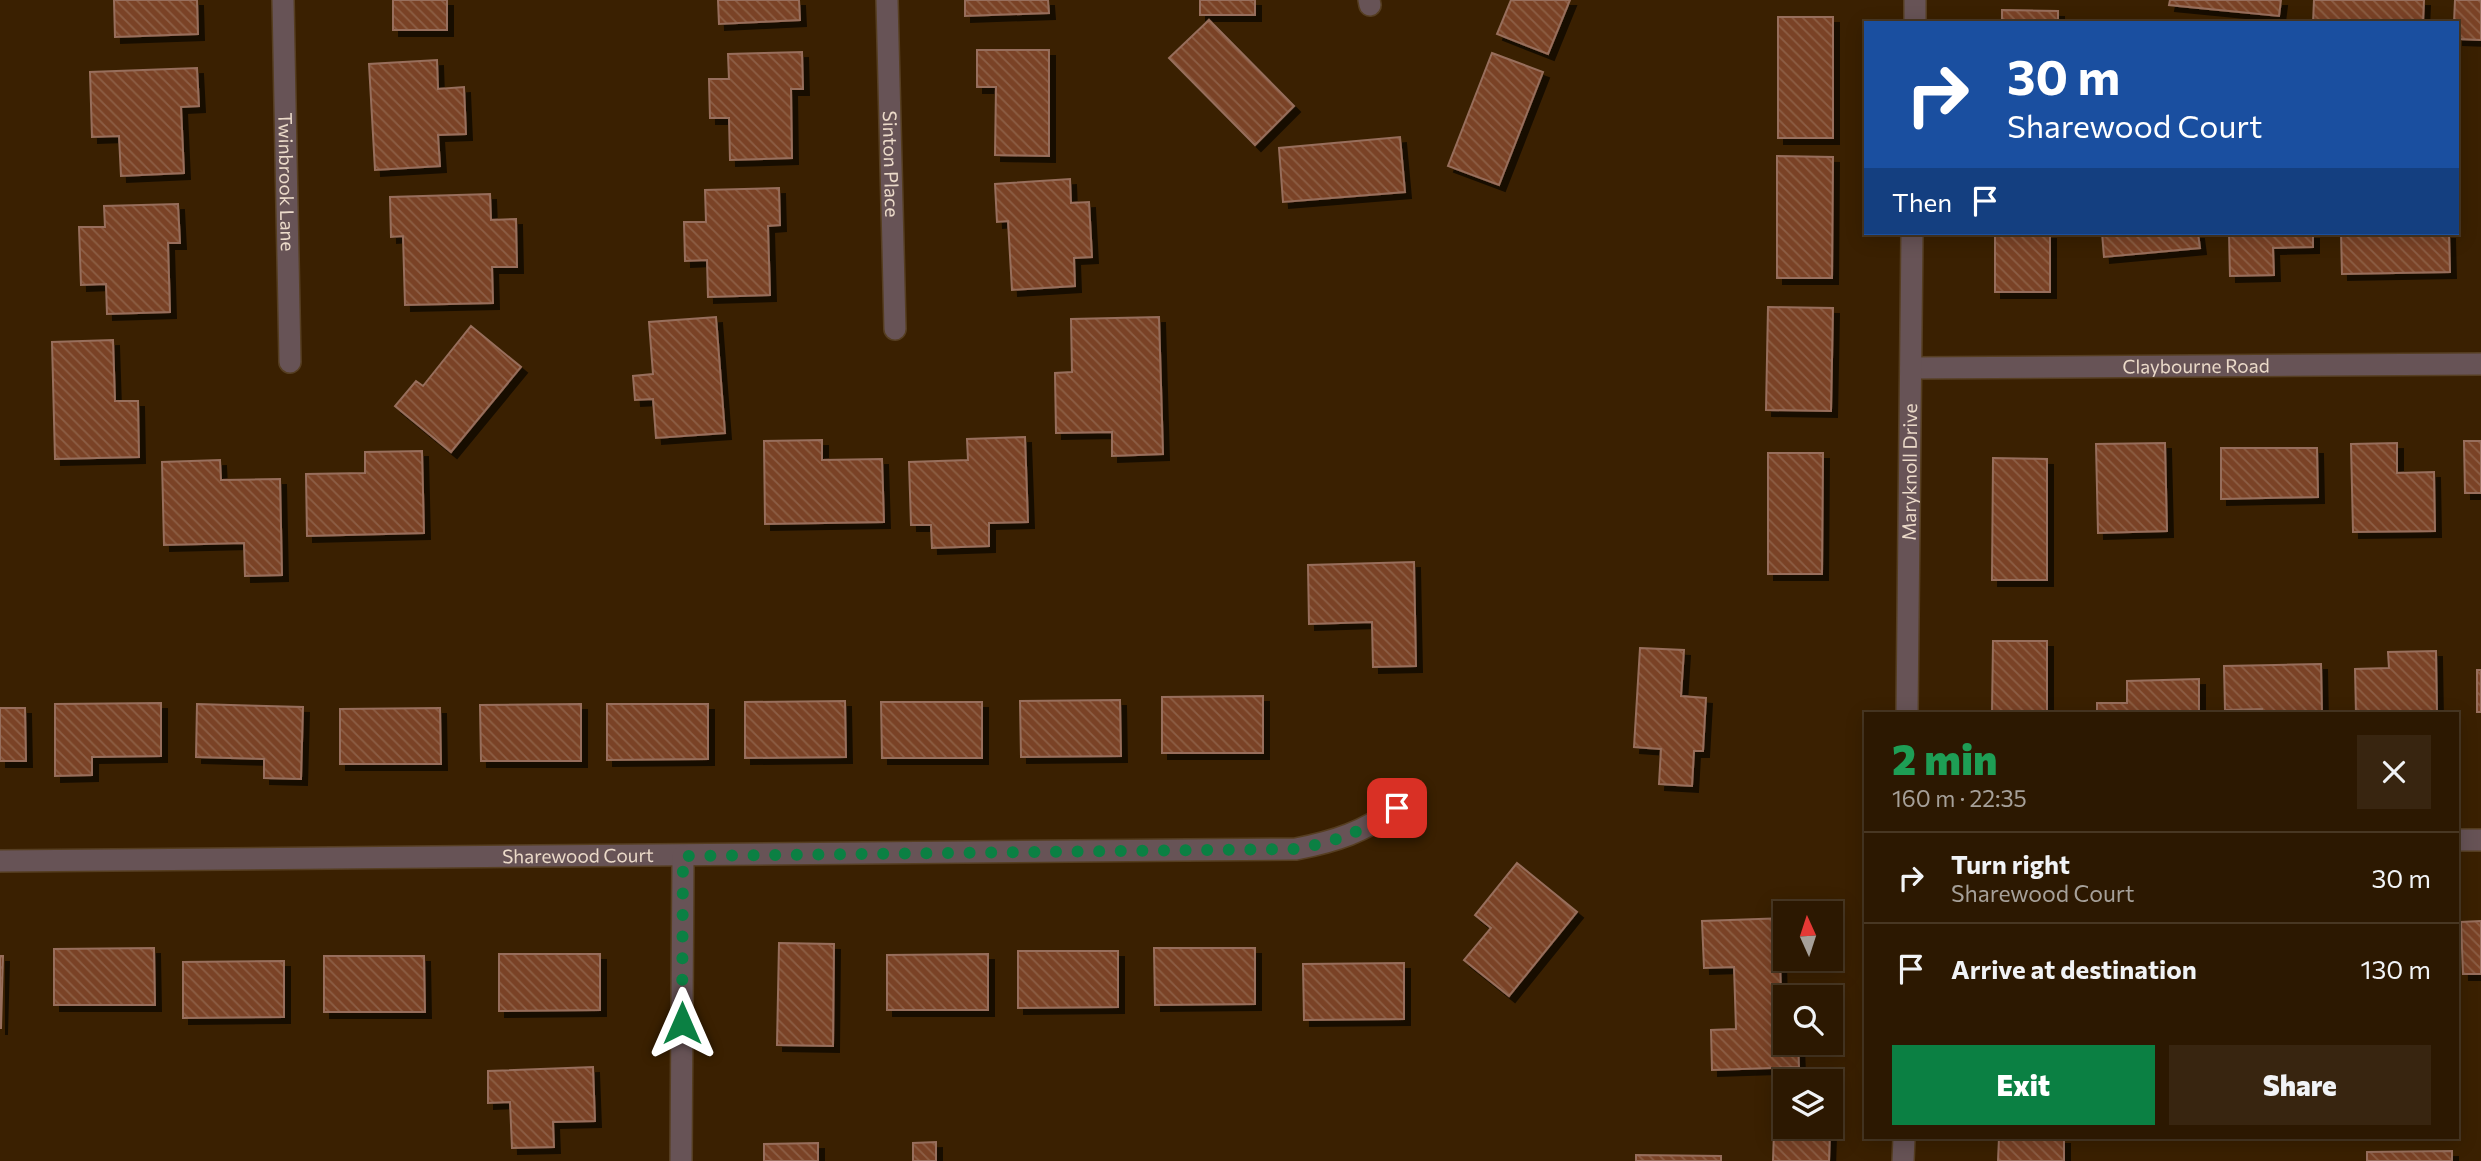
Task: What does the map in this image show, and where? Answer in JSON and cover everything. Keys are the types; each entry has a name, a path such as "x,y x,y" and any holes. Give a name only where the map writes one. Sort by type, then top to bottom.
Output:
{"street":[{"name":"Twinbrook Lane","path":"283,0 290,362"},
{"name":"Sinton Place","path":"887,0 895,329"},
{"path":"1915,0 1915,21"},
{"name":"Maryknoll Drive","path":"1908,712 1912,235"},
{"name":"Claybourne Road","path":"1910,368 2481,364"},
{"name":"Sharewood Court","path":"0,861 1296,849 1335,842 1376,823 1397,808"},
{"path":"2459,841 2481,840"},
{"path":"681,1161 683,856"},
{"path":"1903,1139 1903,1161"}],"building":[{"path":"114,0 197,0 198,34 115,37"},
{"path":"393,0 447,0 447,30 393,30"},
{"path":"718,0 799,0 800,20 719,24"},
{"path":"965,0 1048,0 1049,13 965,16"},
{"path":"1200,0 1255,0 1255,15 1200,15"},
{"path":"1511,0 1570,0 1548,54 1497,34"},
{"path":"2170,0 2281,0 2279,16 2169,5"},
{"path":"2314,0 2424,0 2423,21 2313,21"},
{"path":"2455,0 2481,0 2481,40 2459,39 2459,21 2454,21"},
{"path":"2002,10 2058,11 2058,21 2002,21"},
{"path":"1778,17 1833,17 1833,138 1778,138"},
{"path":"1209,20 1294,106 1255,145 1169,58"},
{"path":"977,50 1049,50 1049,156 995,155 996,87 977,87"},
{"path":"802,52 803,89 791,89 792,158 730,160 729,118 710,118 709,79 729,79 728,54"},
{"path":"1492,53 1543,72 1499,185 1448,166"},
{"path":"437,60 438,89 464,87 466,134 438,135 440,166 375,170 369,64"},
{"path":"197,68 199,106 181,107 184,173 121,176 119,136 92,137 90,72"},
{"path":"1400,137 1405,192 1283,202 1279,148"},
{"path":"1777,156 1833,157 1832,278 1777,278"},
{"path":"1070,179 1071,203 1089,202 1092,257 1074,258 1075,286 1012,290 1008,221 997,222 995,184"},
{"path":"779,188 780,225 768,226 770,295 708,297 707,260 685,261 684,222 706,222 705,190"},
{"path":"490,194 491,220 516,219 517,267 492,267 493,303 405,305 403,236 391,237 390,197"},
{"path":"178,204 180,243 168,243 170,312 107,314 106,284 81,285 79,227 105,227 104,206"},
{"path":"1995,235 2050,235 2050,292 1995,292"},
{"path":"2102,235 2198,235 2200,248 2104,257"},
{"path":"2229,235 2313,235 2313,247 2273,248 2274,275 2230,276"},
{"path":"2341,235 2449,235 2450,272 2342,274"},
{"path":"1768,307 1833,308 1831,411 1766,410"},
{"path":"716,317 725,433 656,438 653,399 635,400 633,376 653,374 649,322"},
{"path":"1159,317 1163,454 1112,456 1112,432 1056,433 1055,373 1072,372 1071,319"},
{"path":"471,326 521,367 451,452 395,406 416,381 423,386"},
{"path":"113,340 115,401 138,401 139,457 55,459 52,342"},
{"path":"1025,437 1028,522 989,523 989,546 932,548 931,525 911,525 909,462 968,460 967,439"},
{"path":"822,440 822,460 882,459 884,522 765,524 764,441"},
{"path":"2464,441 2481,441 2481,493 2465,493"},
{"path":"2165,443 2167,531 2098,533 2096,444"},
{"path":"2397,443 2397,473 2434,472 2435,531 2353,532 2351,444"},
{"path":"2221,448 2317,448 2318,497 2221,499"},
{"path":"422,451 424,533 307,536 306,474 365,473 365,452"},
{"path":"1768,453 1823,453 1822,574 1768,574"},
{"path":"1993,458 2047,459 2047,580 1992,580"},
{"path":"220,460 221,480 280,479 282,575 245,576 244,543 164,545 162,462"},
{"path":"1414,562 1416,666 1373,667 1372,622 1309,624 1308,565"},
{"path":"1993,641 2047,641 2047,712 1992,712"},
{"path":"1640,648 1684,650 1681,696 1706,698 1703,751 1694,751 1692,786 1659,784 1661,749 1634,747"},
{"path":"2436,651 2437,712 2356,712 2355,669 2389,668 2388,652"},
{"path":"2321,664 2322,712 2225,710 2224,666"},
{"path":"2477,670 2481,670 2481,712 2477,712"},
{"path":"2199,679 2199,712 2097,712 2097,703 2127,703 2127,681"},
{"path":"1263,696 1263,753 1162,753 1162,697"},
{"path":"1120,700 1121,756 1021,757 1020,701"},
{"path":"845,701 846,757 745,758 745,702"},
{"path":"881,702 982,702 982,758 882,758"},
{"path":"161,703 161,756 92,757 92,775 55,776 55,704"},
{"path":"197,704 303,707 301,779 264,778 264,759 196,757"},
{"path":"581,704 581,761 481,761 480,705"},
{"path":"607,704 708,704 708,759 607,760"},
{"path":"0,708 25,708 26,761 0,761"},
{"path":"440,708 441,764 340,764 340,709"},
{"path":"1517,863 1577,912 1509,996 1464,960 1491,928 1475,915"},
{"path":"1773,918 1773,971 1780,971 1781,985 1773,985 1773,1055 1798,1055 1799,1067 1712,1070 1711,1030 1736,1029 1734,967 1704,968 1702,921"},
{"path":"2481,921 2481,974 2463,974 2461,922"},
{"path":"779,943 834,944 833,1046 777,1045"},
{"path":"154,948 155,1005 54,1005 54,949"},
{"path":"1154,948 1255,948 1255,1004 1155,1005"},
{"path":"1018,951 1118,951 1118,1007 1018,1008"},
{"path":"499,954 600,954 600,1010 499,1011"},
{"path":"988,954 988,1010 887,1010 887,955"},
{"path":"0,956 3,956 1,1028 0,1028"},
{"path":"324,956 424,956 425,1012 324,1012"},
{"path":"284,961 284,1017 183,1018 183,962"},
{"path":"1404,963 1404,1019 1304,1020 1303,964"},
{"path":"593,1067 595,1121 553,1122 554,1147 512,1148 510,1102 488,1103 488,1071"},
{"path":"1774,1139 1830,1139 1829,1161 1773,1161"},
{"path":"1999,1139 2064,1139 2064,1161 1998,1161"},
{"path":"936,1142 936,1161 913,1161 913,1143"},
{"path":"818,1143 818,1161 764,1161 764,1144"},
{"path":"2452,1151 2452,1161 2367,1161 2367,1152"},
{"path":"1636,1155 1721,1156 1721,1161 1636,1161"}],"route":[{"path":"682,1023 683,856 1296,849 1335,842 1376,823 1397,808"}]}
